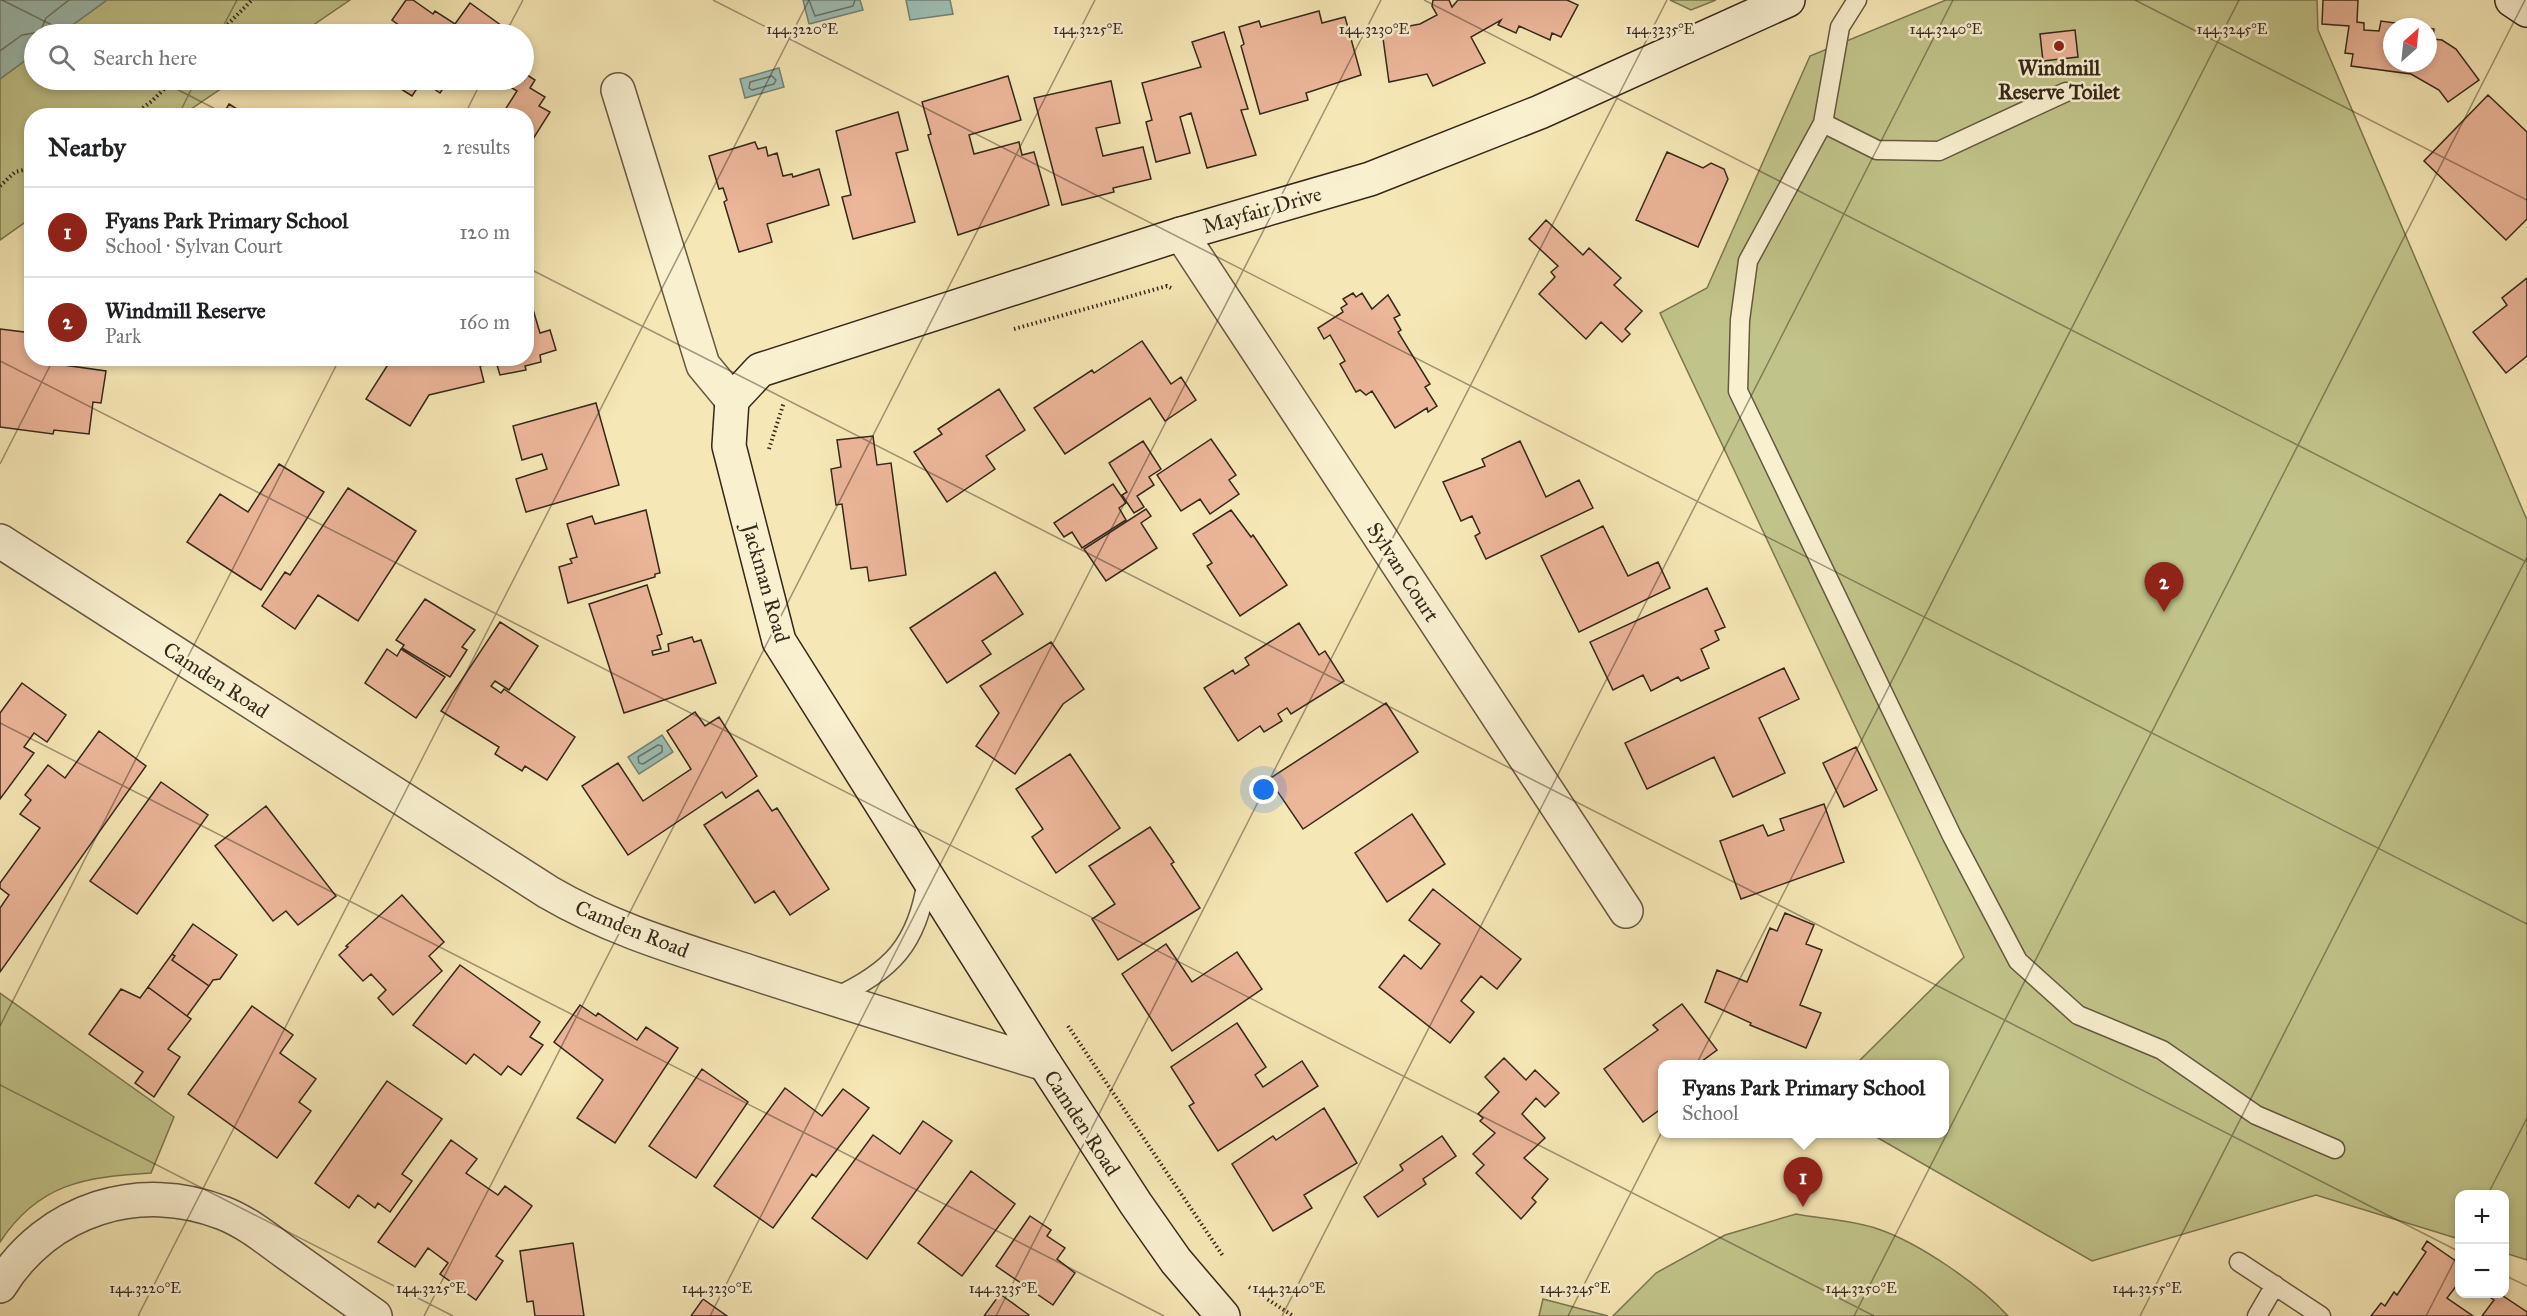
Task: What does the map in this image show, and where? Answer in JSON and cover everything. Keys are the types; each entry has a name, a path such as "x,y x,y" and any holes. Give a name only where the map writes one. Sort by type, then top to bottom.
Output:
{"street":[{"name":"Mayfair Drive","path":"732,400 760,370 1181,234 1370,179 1451,149 1651,64 1788,0"},
{"path":"2512,0 2527,10"},
{"path":"618,90 703,365 732,400"},
{"name":"Sylvan Court","path":"1181,234 1626,911"},
{"name":"Jackman Road","path":"732,400 729,446 779,640 1045,1064"},
{"name":"Camden Road","path":"0,541 569,904 632,933 832,999 1045,1064 1176,1261 1223,1316"},
{"path":"0,1286 26,1251 62,1222 94,1208 117,1203 170,1200 200,1205 243,1223 375,1316"}],"lane":[{"path":"1857,0 1840,27 1823,123 1748,261 1740,320 1738,391 1952,836 2018,961 2078,1015 2162,1050 2256,1115 2335,1149"},
{"path":"1823,123 1877,150 1939,151 2066,92"},
{"path":"832,999 874,977 902,951 916,925 927,878"},
{"path":"2239,1262 2321,1316"},
{"path":"2257,1316 2275,1285"}],"path":[{"path":"228,24 252,0"},
{"path":"143,108 163,90"},
{"path":"0,186 15,172 24,170"},
{"path":"1010,331 1167,286 1175,290"},
{"path":"767,456 786,395"},
{"path":"1061,1016 1227,1262"},
{"path":"1240,1281 1293,1316"}],"green space":[{"path":"107,0 350,0 315,24 74,24"},
{"path":"1670,0 1716,0 1691,10"},
{"path":"1946,0 2317,0 2318,30 2527,520 2527,1260 2509,1254 2509,1190 2455,1190 2455,1238 2316,1195 2092,1261 1878,1138 1949,1138 1949,1060 1860,1060 1964,957 1660,313 1707,288 1810,56"},
{"path":"24,61 24,90 219,90 192,108 24,108 24,223 0,240 0,79"},
{"path":"0,993 174,1117 151,1173 105,1177 65,1187 31,1207 15,1222 0,1242"},
{"path":"1796,1214 1858,1224 1894,1235 1930,1254 1965,1278 2008,1316 1613,1316 1656,1273 1725,1235"},
{"path":"1543,1299 1608,1316 1539,1316"}],"water":[{"path":"0,0 107,0 74,24 24,24 24,61 0,79"},
{"path":"803,0 860,0 863,10 809,24"},
{"path":"906,0 950,0 953,14 910,20"},
{"path":"779,68 784,87 745,98 740,79"},
{"path":"662,735 673,752 639,774 628,757"}],"building":[{"path":"406,0 413,0 433,14 435,11 455,24 397,24 392,20"},
{"path":"1433,0 1449,0 1452,7 1458,0 1567,0 1578,5 1561,37 1552,33 1550,40 1519,26 1516,33 1498,25 1501,20 1471,37 1485,63 1433,86 1427,74 1389,82 1382,31 1420,24 1437,15 1432,6"},
{"path":"2323,0 2358,0 2357,22 2364,23 2364,30 2379,31 2381,21 2383,21 2383,70 2351,66 2353,54 2345,53 2349,26 2322,24"},
{"path":"470,3 499,24 455,24"},
{"path":"1319,11 1322,23 1345,17 1361,75 1306,93 1308,100 1260,114 1241,46 1244,44 1239,27 1259,21 1261,27"},
{"name":"Windmill Reserve Toilet","path":"2075,30 2078,57 2043,61 2040,34"},
{"path":"1224,32 1248,109 1241,110 1256,155 1207,168 1191,113 1180,117 1190,153 1156,162 1146,122 1152,120 1142,83 1201,67 1192,42"},
{"path":"2437,39 2456,49 2479,80 2448,102 2439,90 2411,74 2396,72 2437,72"},
{"path":"1008,76 1021,120 969,135 974,154 1019,142 1022,155 1034,152 1049,205 958,235 928,135 931,134 922,102"},
{"path":"1111,81 1120,123 1096,128 1103,156 1143,147 1151,179 1113,188 1114,192 1062,205 1034,98"},
{"path":"403,90 416,90 412,96"},
{"path":"515,90 533,90 545,97 539,106 550,112 534,137 534,108 506,108 517,91"},
{"path":"2488,95 2527,132 2527,219 2506,240 2424,161"},
{"path":"898,112 908,150 896,153 915,222 853,239 842,197 851,195 836,131"},
{"path":"755,142 758,149 766,147 768,156 777,153 783,176 792,174 793,177 819,169 829,205 767,224 772,242 739,252 724,202 727,200 723,188 719,189 709,156"},
{"path":"1667,152 1703,168 1711,163 1724,169 1728,179 1698,247 1636,220"},
{"path":"1546,220 1583,255 1589,248 1621,278 1614,285 1642,311 1625,329 1630,334 1622,342 1601,322 1586,339 1539,294 1555,277 1551,272 1558,266 1529,239"},
{"path":"2527,278 2527,356 2506,373 2473,332 2507,305 2502,298"},
{"path":"1353,293 1356,297 1362,293 1372,309 1388,295 1400,315 1394,318 1401,330 1398,332 1430,384 1425,387 1437,406 1428,412 1427,408 1395,428 1372,391 1366,395 1360,390 1356,392 1340,364 1345,361 1330,335 1324,339 1318,328 1343,312 1341,308 1347,304 1343,299"},
{"path":"534,313 540,333 550,330 556,350 540,355 541,362 534,364"},
{"path":"0,329 24,332 24,366 71,366 106,371 101,403 93,402 89,434 54,430 53,434 0,427"},
{"path":"1142,341 1171,384 1181,377 1196,400 1165,421 1150,398 1065,454 1034,408 1092,370 1094,373"},
{"path":"387,366 480,366 484,382 429,395 410,426 366,399"},
{"path":"497,366 525,366 526,370 500,375"},
{"path":"999,389 1025,430 986,456 995,469 947,502 914,452 942,434 938,429"},
{"path":"596,403 619,485 526,512 516,479 547,469 542,454 522,460 513,426"},
{"path":"873,436 877,465 891,463 906,575 869,581 867,567 851,569 842,504 836,505 831,469 841,467 837,440"},
{"path":"1211,439 1236,475 1229,480 1239,494 1210,514 1200,499 1181,511 1157,475"},
{"path":"1143,441 1161,469 1149,477 1154,485 1137,496 1144,507 1134,513 1122,495 1127,492 1109,463"},
{"path":"1520,441 1546,497 1579,480 1593,508 1486,559 1475,536 1480,533 1472,516 1461,521 1443,482 1485,466 1482,459"},
{"path":"279,464 324,492 261,590 187,542 220,494 248,512"},
{"path":"1113,484 1126,503 1119,508 1126,520 1082,548 1072,532 1064,537 1054,523"},
{"path":"348,488 416,531 358,621 318,595 295,629 262,606 285,572 290,575"},
{"path":"1146,509 1151,516 1141,523 1157,548 1106,581 1084,549"},
{"path":"646,510 660,573 655,574 655,577 568,603 559,567 572,563 570,559 577,557 567,524 592,516 595,524"},
{"path":"1231,510 1251,537 1253,535 1287,585 1240,616 1207,566 1212,563 1193,534"},
{"path":"1603,526 1628,576 1658,562 1670,588 1579,632 1541,556"},
{"path":"995,572 1023,614 982,641 991,654 947,683 910,628"},
{"path":"647,585 662,634 657,636 661,649 652,651 653,655 669,651 668,644 692,637 694,642 701,640 716,683 624,713 589,604"},
{"path":"1707,588 1725,627 1715,631 1719,640 1701,649 1709,668 1681,681 1678,677 1651,691 1643,675 1613,690 1590,642"},
{"path":"425,599 475,630 462,647 467,650 450,677 402,648 404,645 396,640"},
{"path":"500,622 538,646 509,690 495,681 491,686 501,693 504,689 575,737 547,780 525,766 522,771 495,754 499,747 441,711"},
{"path":"1299,623 1319,655 1325,651 1344,681 1291,714 1287,708 1278,714 1282,721 1264,732 1260,726 1238,741 1204,688 1233,670 1235,674 1249,665 1245,658"},
{"path":"1051,642 1084,689 1063,704 1015,774 976,746 999,713 980,686"},
{"path":"387,649 397,656 401,649 445,677 416,718 365,683"},
{"path":"1784,668 1799,699 1759,718 1785,773 1733,797 1714,757 1647,789 1625,743"},
{"path":"22,683 66,715 47,742 34,733 24,747 34,753 0,799 0,713"},
{"path":"1386,703 1418,752 1303,829 1269,779"},
{"path":"695,712 705,726 719,717 757,776 726,798 722,792 628,855 582,786 618,763 643,801 691,769 667,731"},
{"path":"99,731 146,766 0,972 0,908 9,895 0,888 0,883 40,828 20,814 31,800 25,795 48,765 65,778"},
{"path":"1856,747 1877,790 1844,807 1823,763"},
{"path":"1070,754 1120,828 1056,873 1032,837 1043,829 1016,789"},
{"path":"161,782 208,815 137,914 90,881"},
{"path":"758,790 772,811 777,808 829,889 790,915 774,891 755,903 704,825"},
{"path":"1824,804 1844,862 1741,899 1720,841 1763,825 1768,836 1784,830 1780,819"},
{"path":"266,806 336,896 298,925 286,911 273,921 215,846"},
{"path":"1412,814 1445,864 1387,902 1355,853"},
{"path":"1150,827 1174,862 1171,864 1200,908 1118,960 1092,919 1115,904 1089,866"},
{"path":"1433,889 1521,959 1497,989 1481,976 1461,1001 1474,1012 1450,1043 1379,987 1404,955 1421,969 1440,944 1409,920"},
{"path":"402,895 444,942 429,956 442,971 393,1015 378,998 386,990 371,974 363,981 339,955"},
{"path":"1785,913 1814,925 1806,944 1822,950 1800,1005 1821,1013 1806,1048 1750,1025 1751,1023 1705,1002 1717,970 1747,982 1770,928 1777,931"},
{"path":"193,924 237,955 220,979 213,980 209,986 172,960 175,956 172,954"},
{"path":"1166,944 1192,982 1237,952 1262,989 1172,1051 1122,974"},
{"path":"172,954 175,956 172,960 209,986 187,1016 148,987"},
{"path":"460,965 540,1022 530,1037 543,1045 521,1075 508,1066 501,1075 474,1054 466,1064 413,1025"},
{"path":"148,987 191,1019 168,1049 180,1057 154,1097 135,1083 143,1072 89,1034 121,989 140,998"},
{"path":"1682,1004 1717,1050 1703,1060 1658,1060 1658,1111 1643,1122 1604,1069 1658,1030 1653,1025"},
{"path":"580,1005 596,1016 598,1013 637,1040 646,1027 678,1048 615,1143 577,1118 603,1080 554,1042"},
{"path":"252,1006 293,1035 280,1053 316,1079 299,1102 311,1111 277,1158 188,1094"},
{"path":"1237,1023 1266,1067 1255,1075 1263,1087 1302,1061 1318,1086 1218,1151 1189,1106 1194,1103 1171,1067"},
{"path":"1504,1058 1526,1080 1535,1070 1559,1093 1545,1107 1536,1098 1522,1114 1545,1138 1524,1158 1548,1179 1532,1198 1536,1202 1521,1219 1476,1173 1484,1165 1473,1154 1495,1133 1480,1121 1483,1118 1478,1114 1499,1092 1485,1077"},
{"path":"702,1069 748,1102 696,1178 649,1146"},
{"path":"387,1081 442,1119 402,1174 412,1181 390,1212 378,1203 375,1208 358,1195 349,1208 315,1183"},
{"path":"785,1088 822,1116 843,1089 869,1108 816,1177 812,1174 773,1228 714,1186"},
{"path":"1324,1108 1357,1163 1304,1195 1312,1208 1273,1231 1232,1164 1273,1136 1276,1140"},
{"path":"923,1121 952,1141 867,1259 812,1218 873,1135 900,1154"},
{"path":"1442,1136 1456,1156 1423,1179 1426,1184 1378,1217 1364,1197 1403,1170 1400,1165"},
{"path":"451,1140 477,1159 466,1173 498,1195 505,1186 532,1206 496,1256 503,1261 476,1300 440,1274 448,1263 428,1248 415,1267 378,1242"},
{"path":"971,1171 1015,1204 962,1276 918,1243"},
{"path":"1030,1216 1051,1230 1047,1236 1065,1248 1057,1259 1075,1273 1053,1305 996,1266"},
{"path":"2427,1241 2455,1261 2455,1288 2447,1298 2473,1316 2371,1316 2381,1303 2385,1306 2394,1292 2397,1295 2426,1252 2422,1249"},
{"path":"573,1243 584,1316 535,1316 533,1301 527,1302 520,1251"},
{"path":"1000,1294 1029,1315 984,1316"},
{"path":"2491,1298 2506,1298 2527,1312 2527,1316 2482,1316 2494,1300"},
{"path":"703,1299 727,1316 691,1316"}],"place":[{"name":"Windmill Reserve Toilet","path":"2059,46"},
{"name":"Windmill Reserve","path":"2164,612"},
{"name":"Fyans Park Primary School","path":"1803,1207"}]}
